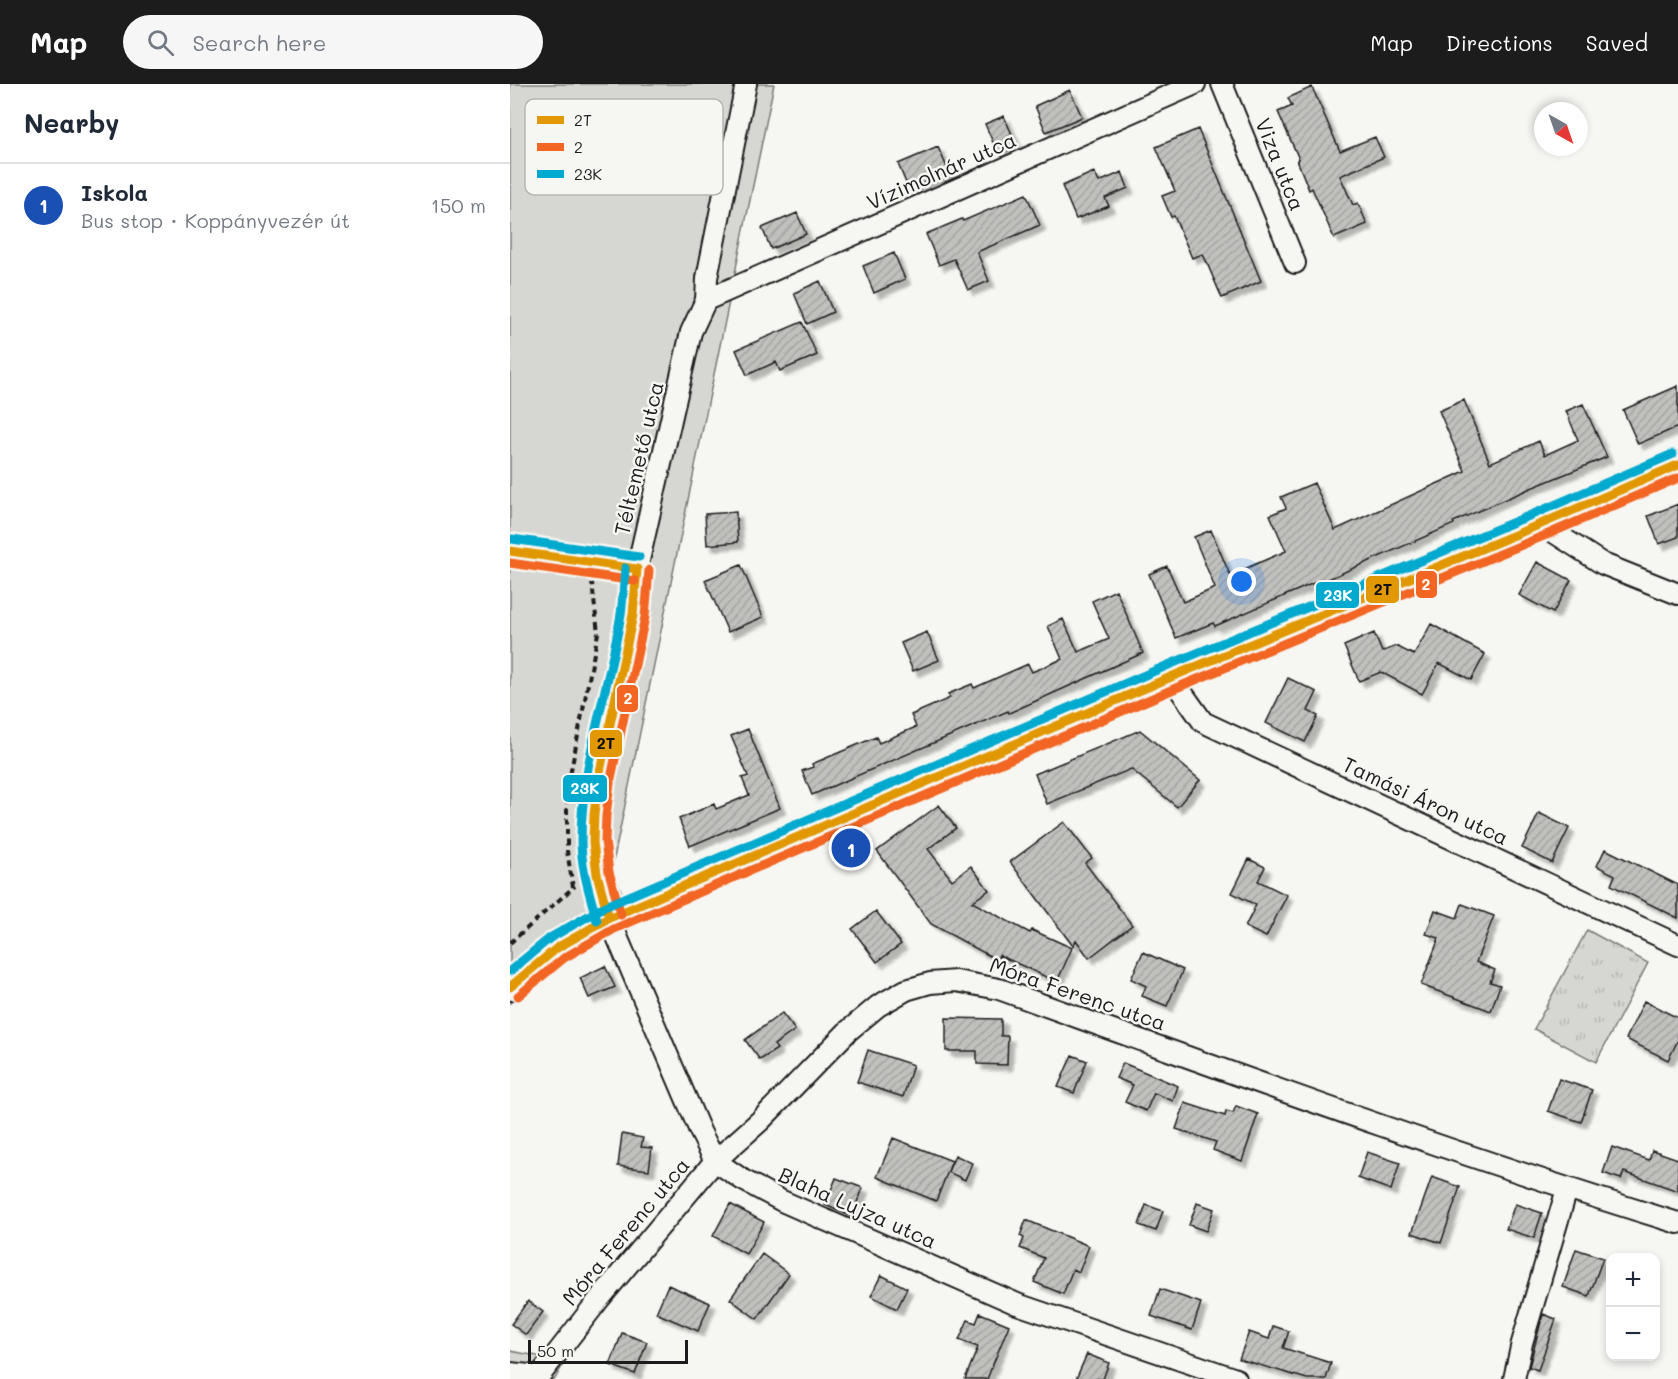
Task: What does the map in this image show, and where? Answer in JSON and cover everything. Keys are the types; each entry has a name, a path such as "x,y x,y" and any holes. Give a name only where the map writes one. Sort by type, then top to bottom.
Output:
{"street":[{"name":"Téltemető utca","path":"609,918 597,874 593,842 598,781 633,615 637,569 691,332 706,300 707,278 746,84"},
{"name":"Vízimolnár utca","path":"706,300 1195,84"},
{"name":"Viza utca","path":"1222,84 1295,263"},
{"path":"510,987 557,948 609,918 1171,677 1678,465"},
{"path":"1541,524 1603,564 1678,594"},
{"path":"510,551 637,569"},
{"name":"Tamási Áron utca","path":"1171,677 1203,722 1678,945"},
{"path":"609,918 715,1161"},
{"name":"Móra Ferenc utca","path":"510,1373 537,1377 715,1161 760,1121 848,1031 878,1006 906,990 930,983 956,981 999,989 1371,1123 1567,1189 1678,1223"},
{"name":"Blaha Lujza utca","path":"715,1161 742,1180 782,1201 1017,1304 1236,1379"},
{"path":"1514,1379 1522,1343 1567,1189"}],"path":[{"path":"573,887 567,851 567,791 598,633 590,562"},
{"path":"510,943 573,887 597,874"}],"green space":[{"path":"510,84 774,84 612,868 636,926 556,961 510,1003"},
{"path":"1587,930 1648,963 1596,1062 1534,1029"},
{"path":"510,1351 565,1361 555,1379 510,1379"}],"building":[{"path":"1312,87 1340,151 1375,137 1384,157 1340,176 1353,205 1358,203 1367,224 1334,238 1312,188 1309,190 1297,160 1299,159 1278,112 1292,106 1288,98"},
{"path":"1070,90 1082,117 1046,132 1035,106"},
{"path":"1004,116 1017,146 998,154 985,124"},
{"path":"1198,129 1261,281 1222,298 1203,254 1192,258 1174,216 1171,217 1162,196 1175,191 1156,147"},
{"path":"938,147 949,172 909,190 898,164"},
{"path":"1094,172 1099,182 1122,172 1128,188 1105,198 1109,206 1076,219 1062,186"},
{"path":"1026,194 1040,225 977,252 989,281 968,290 954,259 939,265 926,234"},
{"path":"797,213 806,234 771,249 762,228"},
{"path":"894,253 905,279 874,293 863,266"},
{"path":"820,281 833,312 807,324 794,293"},
{"path":"802,322 817,355 780,371 776,362 747,375 736,350"},
{"path":"1678,386 1678,427 1638,444 1623,410"},
{"path":"1464,400 1490,463 1539,441 1545,455 1578,440 1566,411 1583,404 1607,457 1453,522 1454,524 1324,581 1323,579 1215,626 1213,623 1176,638 1149,574 1167,566 1183,602 1215,588 1194,537 1211,530 1230,575 1286,551 1270,515 1286,508 1281,497 1314,483 1335,530 1465,471 1439,411"},
{"path":"1678,504 1678,537 1659,544 1648,516"},
{"path":"736,512 738,542 707,545 705,514"},
{"path":"1537,562 1571,580 1553,613 1519,595"},
{"path":"741,565 763,617 728,632 705,580"},
{"path":"1116,590 1143,653 1009,713 1008,711 812,795 802,771 813,767 812,764 876,737 879,743 916,727 911,715 950,698 948,694 972,684 974,688 1028,664 1032,672 1062,659 1048,626 1063,619 1078,652 1109,639 1092,601"},
{"path":"1431,624 1485,654 1471,680 1439,663 1422,694 1381,672 1359,681 1344,646 1374,633 1382,652 1396,646 1414,655"},
{"path":"927,632 939,660 913,671 901,643"},
{"path":"1288,678 1317,692 1308,711 1318,716 1305,742 1266,723"},
{"path":"748,729 780,808 690,846 679,819 714,804 716,809 749,795 742,778 748,776 731,736"},
{"path":"1140,730 1200,780 1177,807 1131,769 1047,804 1035,774"},
{"path":"939,805 956,828 928,849 952,880 971,866 989,890 972,902 1030,933 1032,930 1072,948 1057,982 999,955 997,960 931,924 877,851"},
{"path":"1539,813 1569,828 1552,863 1522,848"},
{"path":"1064,822 1092,858 1085,863 1132,925 1089,958 1076,940 1073,946 1010,862"},
{"path":"1605,849 1678,885 1678,918 1611,885 1615,875 1597,866"},
{"path":"1249,859 1265,867 1258,881 1287,895 1266,937 1245,927 1256,905 1232,893"},
{"path":"1462,904 1494,916 1476,962 1495,970 1490,982 1500,985 1491,1011 1421,985 1439,938 1426,934 1435,910 1457,918"},
{"path":"876,911 901,944 877,962 852,929"},
{"path":"1143,952 1183,970 1167,1006 1142,996 1146,986 1131,979"},
{"path":"605,966 615,987 589,998 580,978"},
{"path":"1644,1001 1678,1018 1678,1040 1668,1060 1626,1039"},
{"path":"782,1013 795,1030 774,1045 777,1049 760,1060 745,1040"},
{"path":"946,1018 1001,1019 1001,1036 1008,1036 1007,1065 977,1064 977,1051 946,1051"},
{"path":"868,1050 913,1065 903,1097 857,1082"},
{"path":"1072,1055 1087,1061 1074,1093 1058,1087"},
{"path":"1123,1063 1178,1086 1173,1101 1154,1093 1146,1111 1125,1102 1133,1085 1116,1078"},
{"path":"1559,1079 1592,1090 1581,1122 1548,1111"},
{"path":"1185,1103 1225,1116 1226,1111 1233,1113 1236,1106 1258,1114 1242,1161 1213,1150 1216,1142 1176,1129"},
{"path":"622,1134 643,1138 641,1147 652,1148 649,1170 618,1166"},
{"path":"893,1138 952,1161 936,1201 877,1177"},
{"path":"1612,1147 1649,1160 1652,1150 1678,1159 1678,1191 1624,1172 1621,1179 1603,1173"},
{"path":"1367,1152 1400,1163 1391,1190 1358,1178"},
{"path":"955,1155 972,1163 965,1180 948,1172"},
{"path":"1432,1177 1460,1187 1441,1243 1412,1233"},
{"path":"836,1178 863,1188 851,1216 825,1205"},
{"path":"1197,1203 1214,1209 1206,1231 1189,1225"},
{"path":"730,1204 764,1222 746,1254 713,1236"},
{"path":"1515,1204 1542,1213 1534,1238 1506,1229"},
{"path":"1146,1205 1163,1211 1156,1231 1139,1225"},
{"path":"1026,1220 1089,1246 1079,1272 1073,1269 1063,1294 1034,1282 1044,1258 1020,1248 1024,1238 1020,1236"},
{"path":"1576,1249 1603,1258 1589,1296 1563,1287"},
{"path":"762,1254 789,1274 757,1319 730,1299"},
{"path":"881,1275 907,1288 897,1309 871,1296"},
{"path":"668,1285 710,1303 698,1331 656,1313"},
{"path":"1160,1289 1201,1303 1192,1330 1151,1316"},
{"path":"528,1301 543,1312 526,1335 511,1324"},
{"path":"980,1313 1009,1325 987,1379 965,1379 978,1347 959,1340 968,1320 976,1323"},
{"path":"1543,1314 1556,1319 1538,1370 1529,1367"},
{"path":"1273,1326 1289,1331 1283,1348 1331,1363 1326,1379 1307,1379 1239,1359 1249,1332 1269,1339"},
{"path":"622,1333 647,1342 635,1374 610,1365"},
{"path":"1087,1354 1109,1363 1103,1379 1076,1379"}],"transit line":[{"name":"23K","path":"510,971 550,938 604,907 1166,666 1673,454"},
{"name":"2T","path":"510,987 557,948 609,918 1171,677 1678,465"},
{"name":"2","path":"518,996 564,958 614,929 1176,688 1678,478"},
{"name":"23K","path":"512,539 639,557"},
{"name":"2T","path":"510,551 637,569"},
{"name":"2","path":"510,563 635,581"},
{"name":"23K","path":"597,921 583,861 582,811 590,754 621,614 625,568"},
{"name":"2T","path":"609,918 597,874 593,842 594,815 598,781 633,615 637,569"},
{"name":"2","path":"621,915 609,872 605,841 606,816 610,783 645,617 649,570"}],"place":[{"name":"Iskola","path":"851,848"}]}
